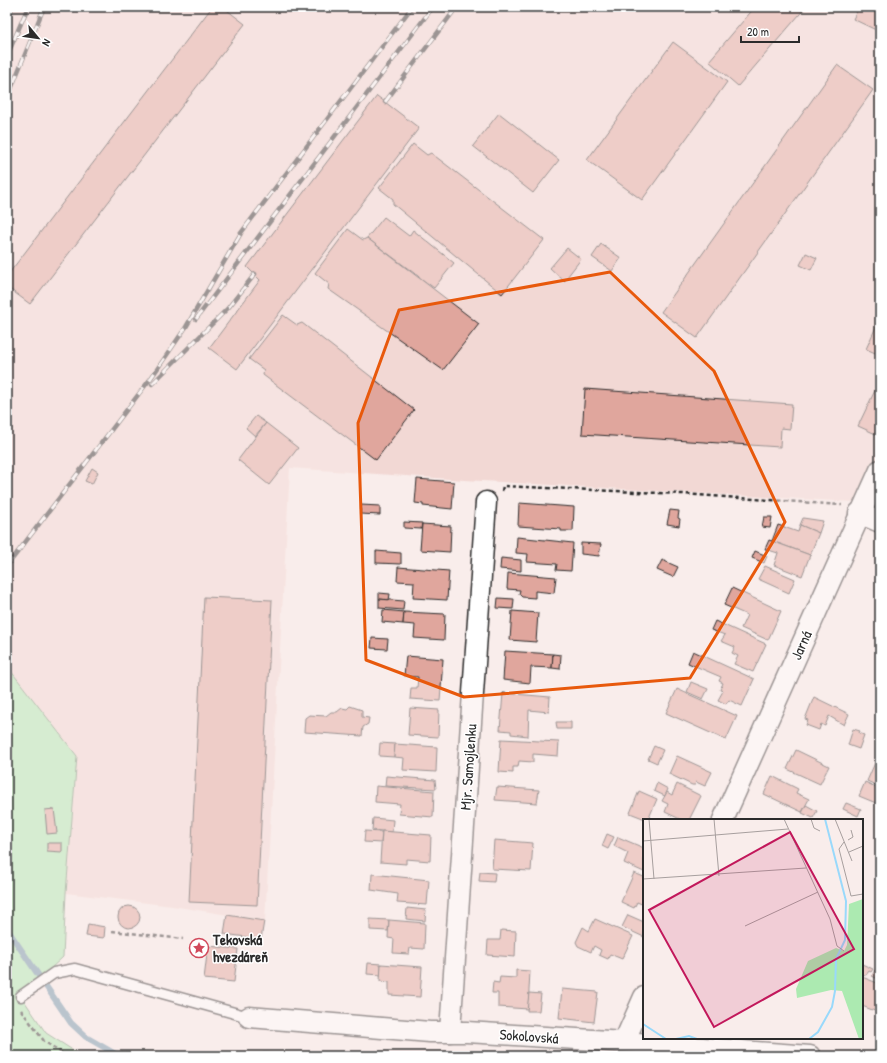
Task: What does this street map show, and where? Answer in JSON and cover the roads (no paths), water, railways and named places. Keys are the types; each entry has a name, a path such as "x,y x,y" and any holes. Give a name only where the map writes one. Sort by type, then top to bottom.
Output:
{"street":[{"name":"Jarná","path":"723,819 859,513 880,470"},
{"name":"Mjr. Samojlenku","path":"450,1032 494,498"},
{"path":"859,513 880,522"},
{"path":"624,1042 643,999"},
{"name":"Sokolovská","path":"249,1017 810,1056"}],"lane":[{"path":"21,996 54,973 75,969 249,1017"}],"waterway":[{"path":"7,929 71,1023 86,1037 119,1056"}],"railway":[{"path":"7,17 12,7"},
{"path":"7,56 28,7"},
{"path":"7,99 44,7"},
{"path":"7,566 151,378 186,327 241,233 412,7"},
{"path":"196,319 433,7"},
{"path":"385,102 457,7"},
{"path":"152,384 228,308 255,274"}],"place":[{"name":"Tekovská hvezdáreň","path":"199,948"}]}
